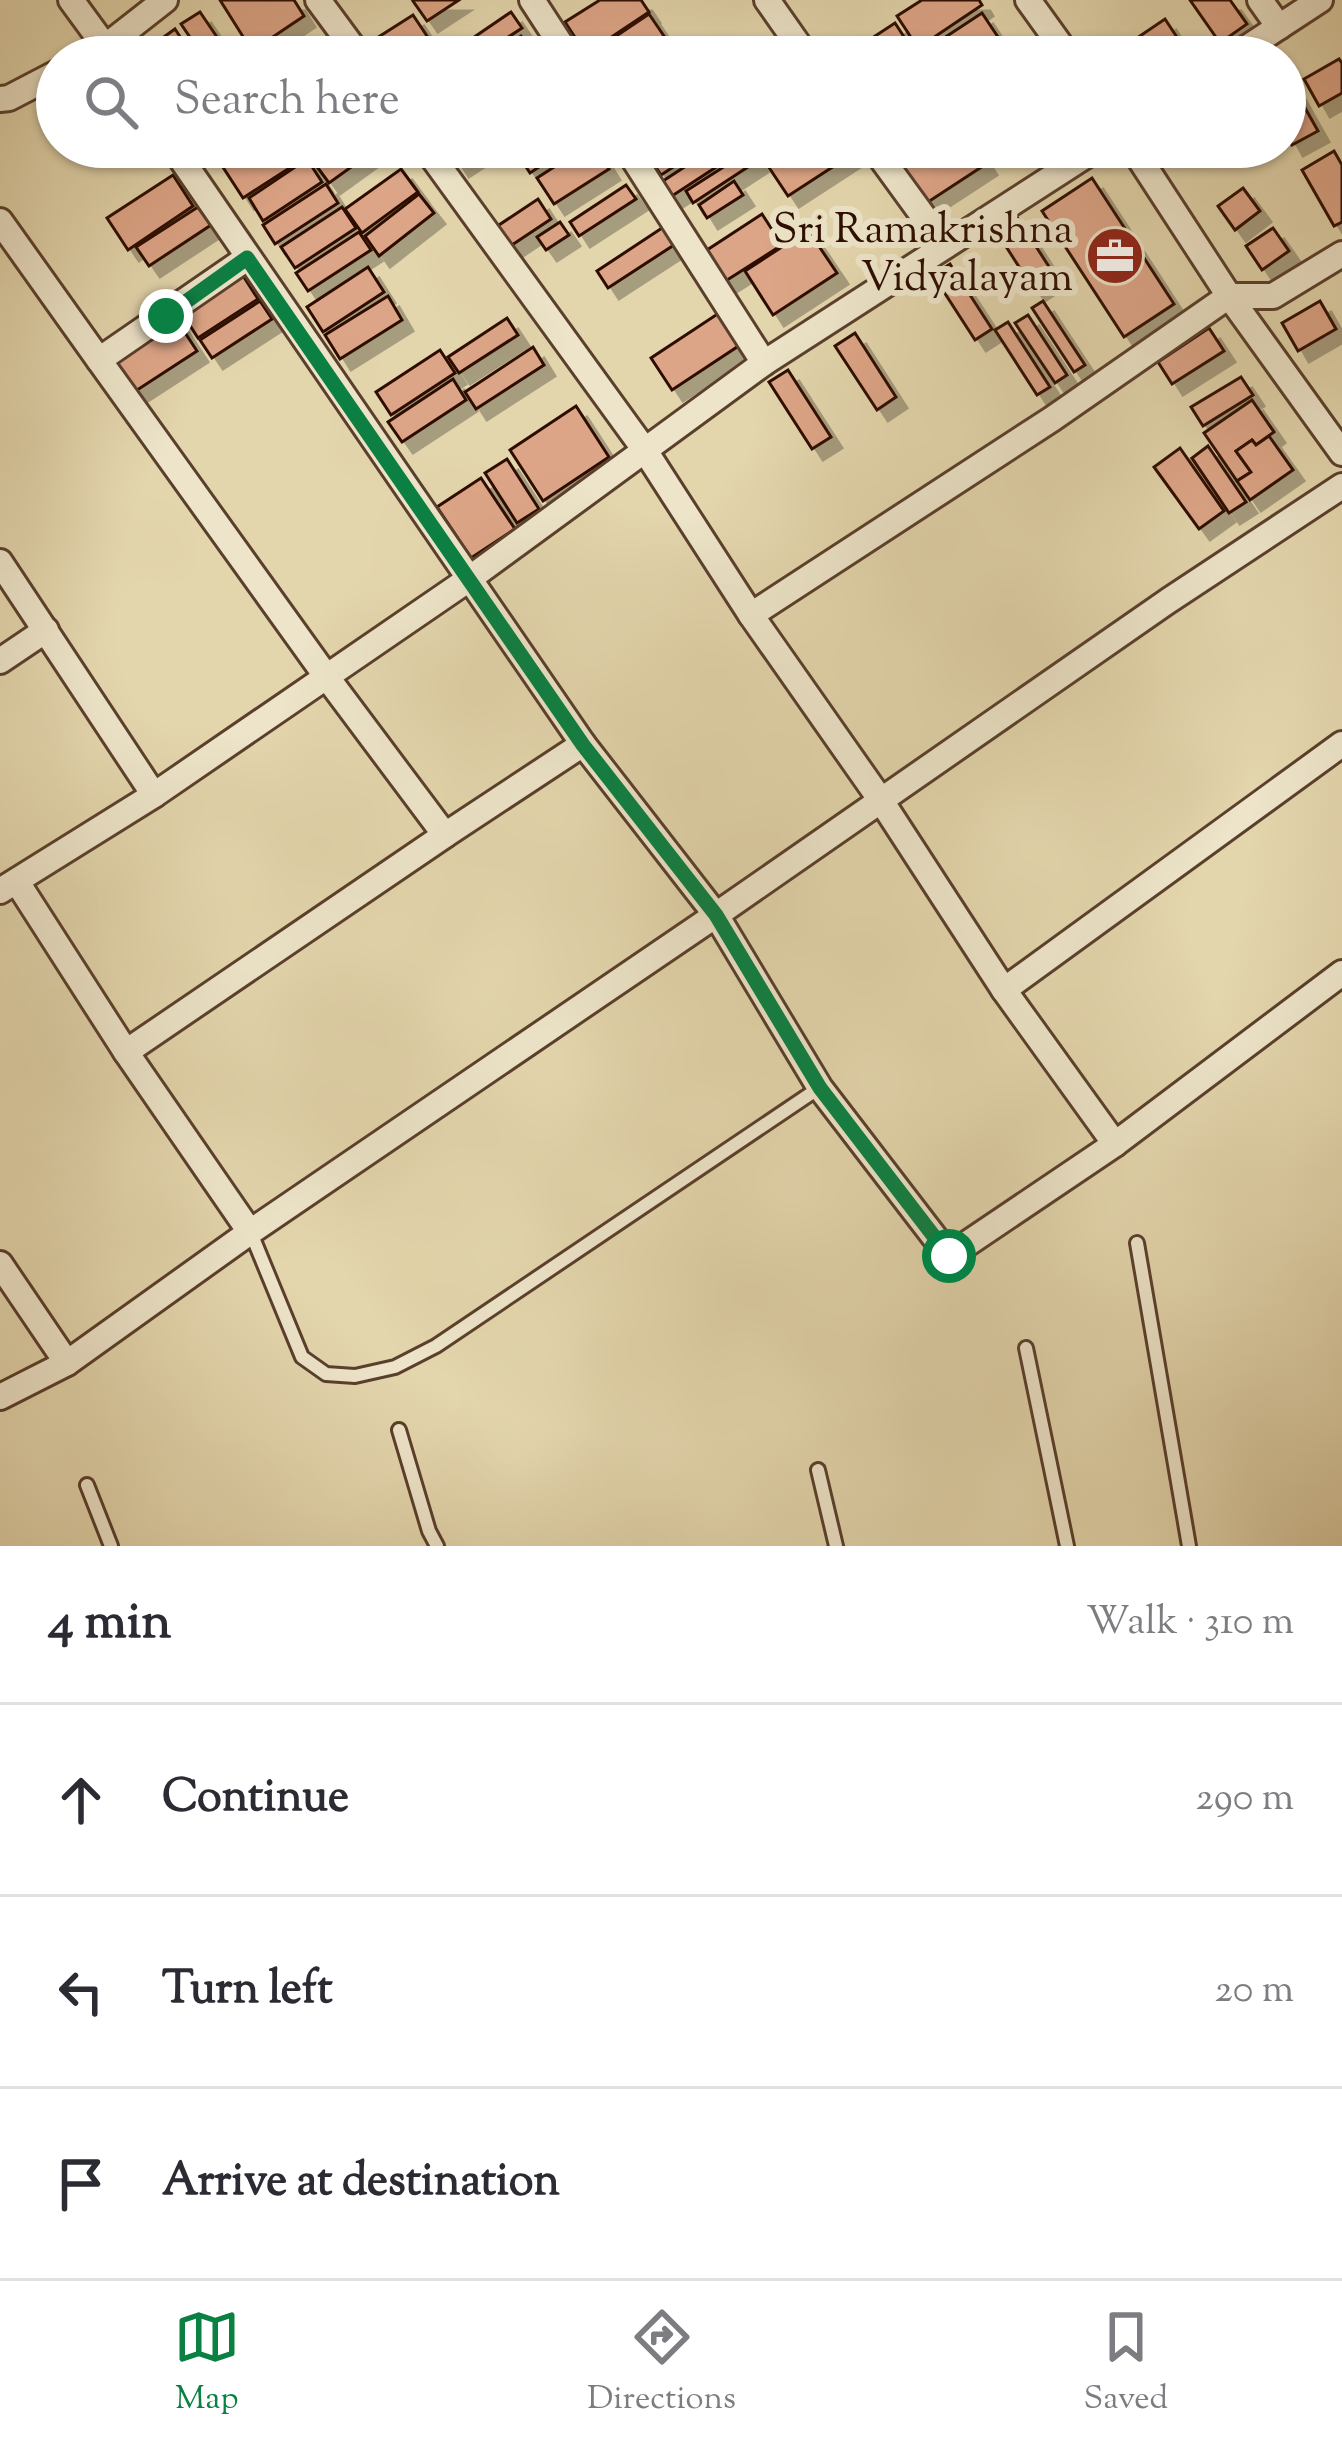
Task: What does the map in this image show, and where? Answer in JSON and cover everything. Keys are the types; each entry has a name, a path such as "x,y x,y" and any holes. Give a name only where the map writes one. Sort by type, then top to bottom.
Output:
{"street":[{"path":"71,0 91,36"},
{"path":"122,36 165,0"},
{"path":"318,0 345,36"},
{"path":"532,0 555,36"},
{"path":"767,0 792,36"},
{"path":"1028,0 1054,36"},
{"path":"1261,0 1279,27"},
{"path":"1265,36 1320,0"},
{"path":"0,99 36,84"},
{"path":"187,168 583,745 716,915 820,1088 949,1256 1115,1144 1342,973"},
{"path":"440,168 644,449 1004,990 1115,1144"},
{"path":"639,168 764,363"},
{"path":"888,168 945,246"},
{"path":"250,1232 8,886 154,795 470,579 764,363 1066,168"},
{"path":"1146,168 1229,296 1342,453"},
{"path":"0,221 445,835"},
{"path":"751,615 1052,419 1229,296 1273,296 1342,254"},
{"path":"98,360 247,258"},
{"path":"0,1397 67,1363 250,1232 1342,486"},
{"path":"0,562 154,795"},
{"path":"0,662 46,630"},
{"path":"1004,990 1342,744"},
{"path":"126,1052 583,745"},
{"path":"0,1264 67,1363"}],"lane":[{"path":"250,1232 302,1357 326,1373 355,1376 394,1367 436,1346 820,1088"},
{"path":"1137,1243 1189,1546"},
{"path":"1026,1348 1067,1546"},
{"path":"399,1430 437,1546"},
{"path":"818,1470 836,1546"},
{"path":"87,1485 111,1546"}],"building":[{"path":"220,0 294,0 304,16 274,36 243,36"},
{"path":"415,0 459,0 427,21"},
{"path":"600,0 641,0 649,12 613,36 574,36 565,22"},
{"path":"922,0 979,0 982,5 936,36 910,36 897,16"},
{"path":"1190,0 1230,0 1247,24 1230,36 1215,36"},
{"path":"200,12 216,36 189,36 181,24"},
{"path":"511,12 522,28 510,36 476,36"},
{"path":"982,13 997,36 947,36"},
{"path":"649,14 664,36 616,36"},
{"path":"413,15 427,36 380,36"},
{"path":"1165,19 1176,36 1140,36"},
{"path":"895,23 903,36 875,36"},
{"path":"1339,59 1342,93 1319,106 1306,78"},
{"path":"1306,110 1318,131 1306,137"},
{"path":"1334,151 1342,165 1342,222 1334,226 1302,170"},
{"path":"223,168 290,168 243,198"},
{"path":"294,168 313,168 322,182 263,221 249,198"},
{"path":"318,168 350,168 329,183"},
{"path":"552,168 609,169 554,204 537,178"},
{"path":"683,168 715,168 672,196 663,181"},
{"path":"722,168 746,168 693,203 686,191"},
{"path":"769,168 831,168 788,196"},
{"path":"901,168 980,168 925,204"},
{"path":"401,169 418,192 362,233 345,209"},
{"path":"173,175 193,206 128,250 107,218"},
{"path":"1092,178 1174,304 1124,337 1042,211"},
{"path":"734,181 743,195 707,218 699,205"},
{"path":"326,184 338,203 275,244 263,225"},
{"path":"626,185 636,199 579,236 570,222"},
{"path":"1243,188 1260,211 1235,230 1218,206"},
{"path":"419,194 434,213 379,256 365,236"},
{"path":"538,199 551,219 509,247 496,227"},
{"path":"198,207 211,225 149,266 136,247"},
{"path":"342,207 356,228 295,268 281,247"},
{"path":"762,214 782,245 724,282 704,252"},
{"path":"1017,217 1055,276 1034,290 996,231"},
{"path":"560,222 569,235 546,250 537,237"},
{"path":"665,226 677,243 608,288 597,271"},
{"path":"1273,228 1289,251 1262,270 1246,246"},
{"path":"808,230 837,273 773,315 745,271"},
{"path":"359,232 371,250 308,291 296,273"},
{"path":"950,264 992,329 975,340 933,275"},
{"path":"368,267 384,292 323,332 307,307"},
{"path":"240,271 258,299 198,338 180,310"},
{"path":"388,296 402,320 340,359 325,335"},
{"path":"260,301 272,319 212,358 200,340"},
{"path":"1043,301 1085,365 1074,372 1032,308"},
{"path":"1320,301 1336,329 1298,351 1282,323"},
{"path":"719,313 740,345 672,390 651,358"},
{"path":"1028,315 1067,375 1055,383 1015,323"},
{"path":"507,318 518,335 459,373 448,357"},
{"path":"178,322 197,351 131,394 113,365"},
{"path":"1008,322 1050,387 1037,395 995,330"},
{"path":"1209,328 1224,351 1172,384 1158,362"},
{"path":"855,333 896,397 877,410 835,346"},
{"path":"533,347 544,365 476,409 465,392"},
{"path":"440,350 455,373 391,415 376,392"},
{"path":"788,370 831,437 812,449 769,382"},
{"path":"1241,377 1253,395 1203,426 1191,407"},
{"path":"453,379 466,400 402,442 388,422"},
{"path":"1252,400 1274,432 1236,451 1251,472 1237,481 1204,433"},
{"path":"576,406 609,457 543,501 510,450"},
{"path":"1269,436 1293,470 1250,500 1237,481 1251,472 1236,451"},
{"path":"1208,446 1246,502 1229,513 1192,458"},
{"path":"1180,448 1224,511 1199,529 1154,467"},
{"path":"507,459 539,509 517,523 485,473"},
{"path":"481,478 515,529 471,558 437,507"}],"place":[{"name":"Sri Ramakrishna Vidyalayam","path":"1115,256"}],"route":[{"path":"166,316 247,258 583,745 716,915 820,1088 949,1256"}]}
